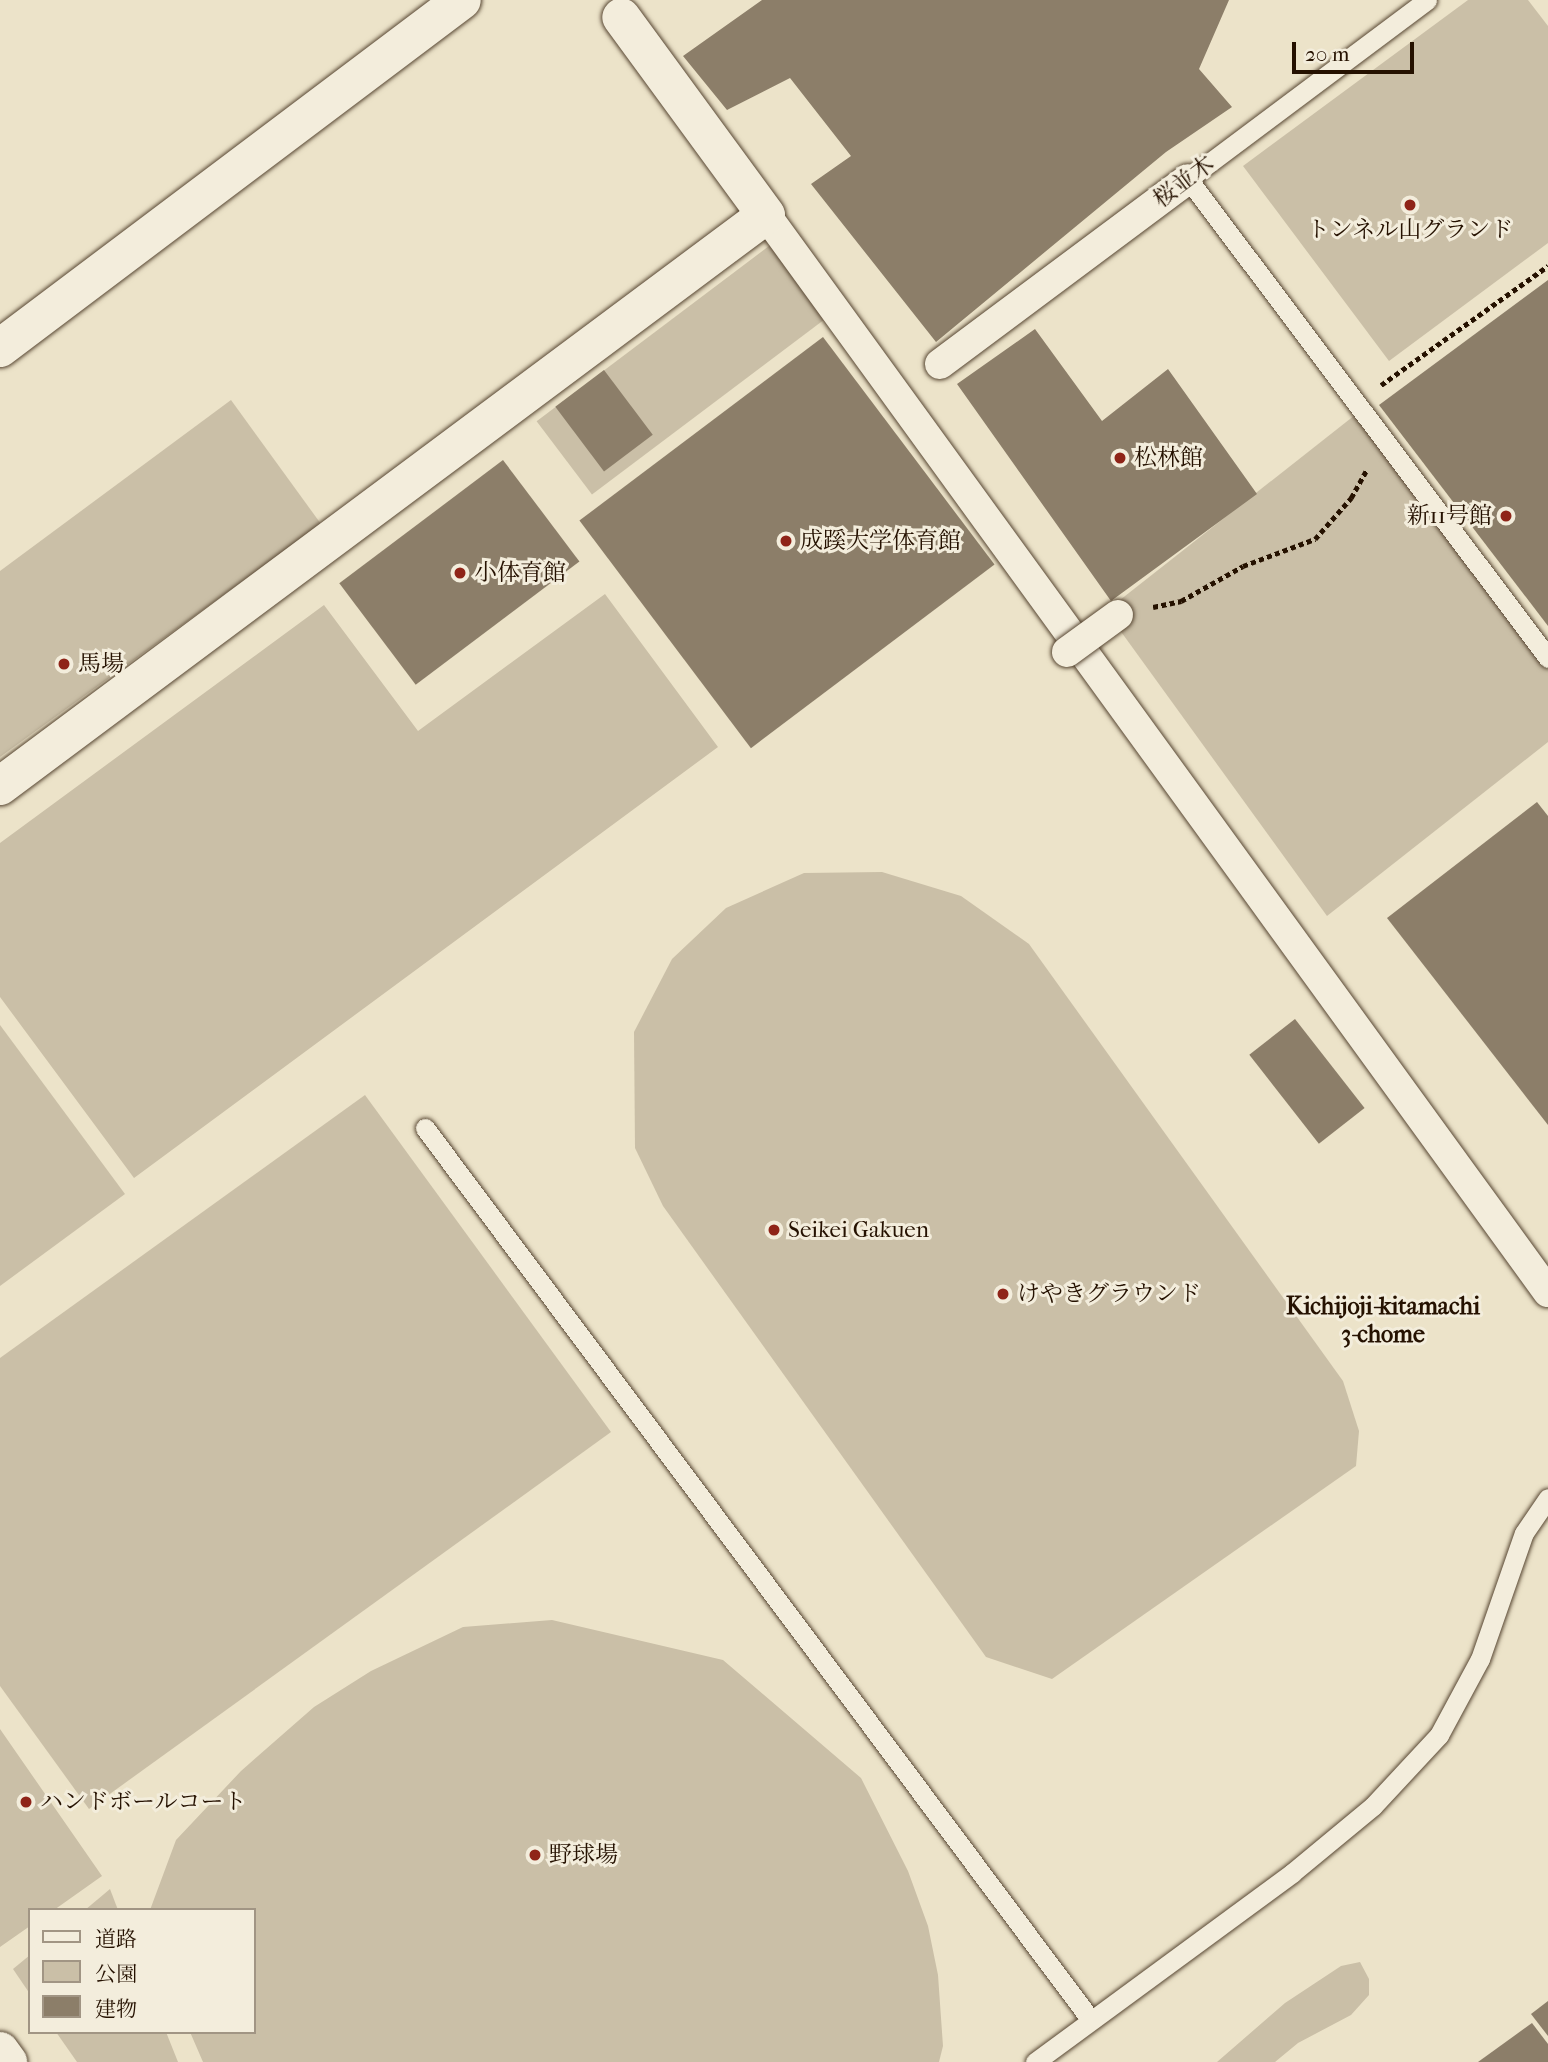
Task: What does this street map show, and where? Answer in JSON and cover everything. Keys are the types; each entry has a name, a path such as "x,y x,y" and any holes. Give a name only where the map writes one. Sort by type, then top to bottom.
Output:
{"street":[{"path":"0,348 462,0"},
{"path":"614,9 1548,1292"},
{"name":"桜並木","path":"940,364 1188,179"},
{"path":"0,786 766,215"},
{"path":"1067,652 1118,615"},
{"path":"0,2050 8,2062"}],"lane":[{"name":"桜並木","path":"1188,179 1427,0"},
{"path":"1188,179 1358,401 1548,658"},
{"path":"425,1128 1090,2019"},
{"path":"1035,2062 1292,1873 1373,1806 1438,1735 1480,1659 1524,1533 1548,1498"}],"path":[{"path":"1358,401 1548,266"},
{"path":"1118,615 1181,601 1243,566 1315,539 1351,498 1384,437"}],"green space":[{"name":"トンネル山グランド","path":"1468,0 1528,0 1548,26 1548,243 1389,361 1243,166"},
{"path":"777,240 832,313 592,495 537,421"},
{"name":"馬場","path":"231,400 321,524 0,757 0,571"},
{"path":"1355,415 1548,667 1548,742 1327,916 1106,611"},
{"path":"605,594 718,747 134,1178 0,997 0,843 324,605 418,731"},
{"name":"けやきグラウンド","path":"882,872 961,896 1029,944 1343,1381 1359,1431 1356,1466 1052,1679 986,1657 663,1206 635,1148 634,1032 672,959 726,908 804,873"},
{"path":"0,1025 125,1194 0,1286"},
{"path":"365,1095 611,1432 89,1809 0,1686 0,1358"},
{"name":"野球場","path":"552,1620 723,1660 861,1778 908,1871 928,1926 938,1975 943,2046 939,2062 203,2062 191,2034 256,2034 256,1908 151,1908 176,1840 241,1771 314,1707 371,1671 463,1627"},
{"name":"ハンドボールコート","path":"0,1729 102,1876 57,1908 28,1908 28,1927 0,1947"},
{"path":"110,1889 117,1908 87,1908"},
{"path":"28,1957 28,1991 13,1969"},
{"path":"1360,1962 1369,1979 1369,1995 1351,2015 1298,2043 1275,2062 1217,2062 1285,2003 1341,1966"},
{"path":"57,2034 167,2034 178,2062 77,2062"}],"building":[{"path":"762,0 1229,0 1199,69 1232,107 1166,152 936,342 811,184 851,156 790,78 727,110 683,56"},
{"name":"新11号館","path":"1548,280 1548,626 1379,405"},
{"name":"松林館","path":"1035,329 1102,421 1168,369 1257,494 1111,601 957,384"},
{"name":"成蹊大学体育館","path":"823,337 995,565 751,748 579,521"},
{"path":"604,370 653,435 604,471 555,407"},
{"name":"小体育館","path":"503,460 579,561 416,685 339,583"},
{"path":"1537,802 1548,816 1548,1125 1387,918"},
{"path":"1295,1019 1365,1108 1319,1144 1249,1055"},
{"path":"1548,2001 1548,2036 1531,2014"},
{"path":"1532,2023 1548,2044 1548,2062 1478,2062"}],"place":[{"name":"トンネル山グランド","path":"1410,205"},
{"name":"松林館","path":"1120,458"},
{"name":"新11号館","path":"1506,516"},
{"name":"成蹊大学体育館","path":"786,541"},
{"name":"小体育館","path":"460,573"},
{"name":"馬場","path":"64,664"},
{"name":"Seikei Gakuen","path":"774,1230"},
{"name":"けやきグラウンド","path":"1003,1294"},
{"name":"ハンドボールコート","path":"26,1802"},
{"name":"野球場","path":"535,1855"}],"district":[{"name":"Kichijoji-kitamachi 3-chome","path":"1383,1321"}]}
